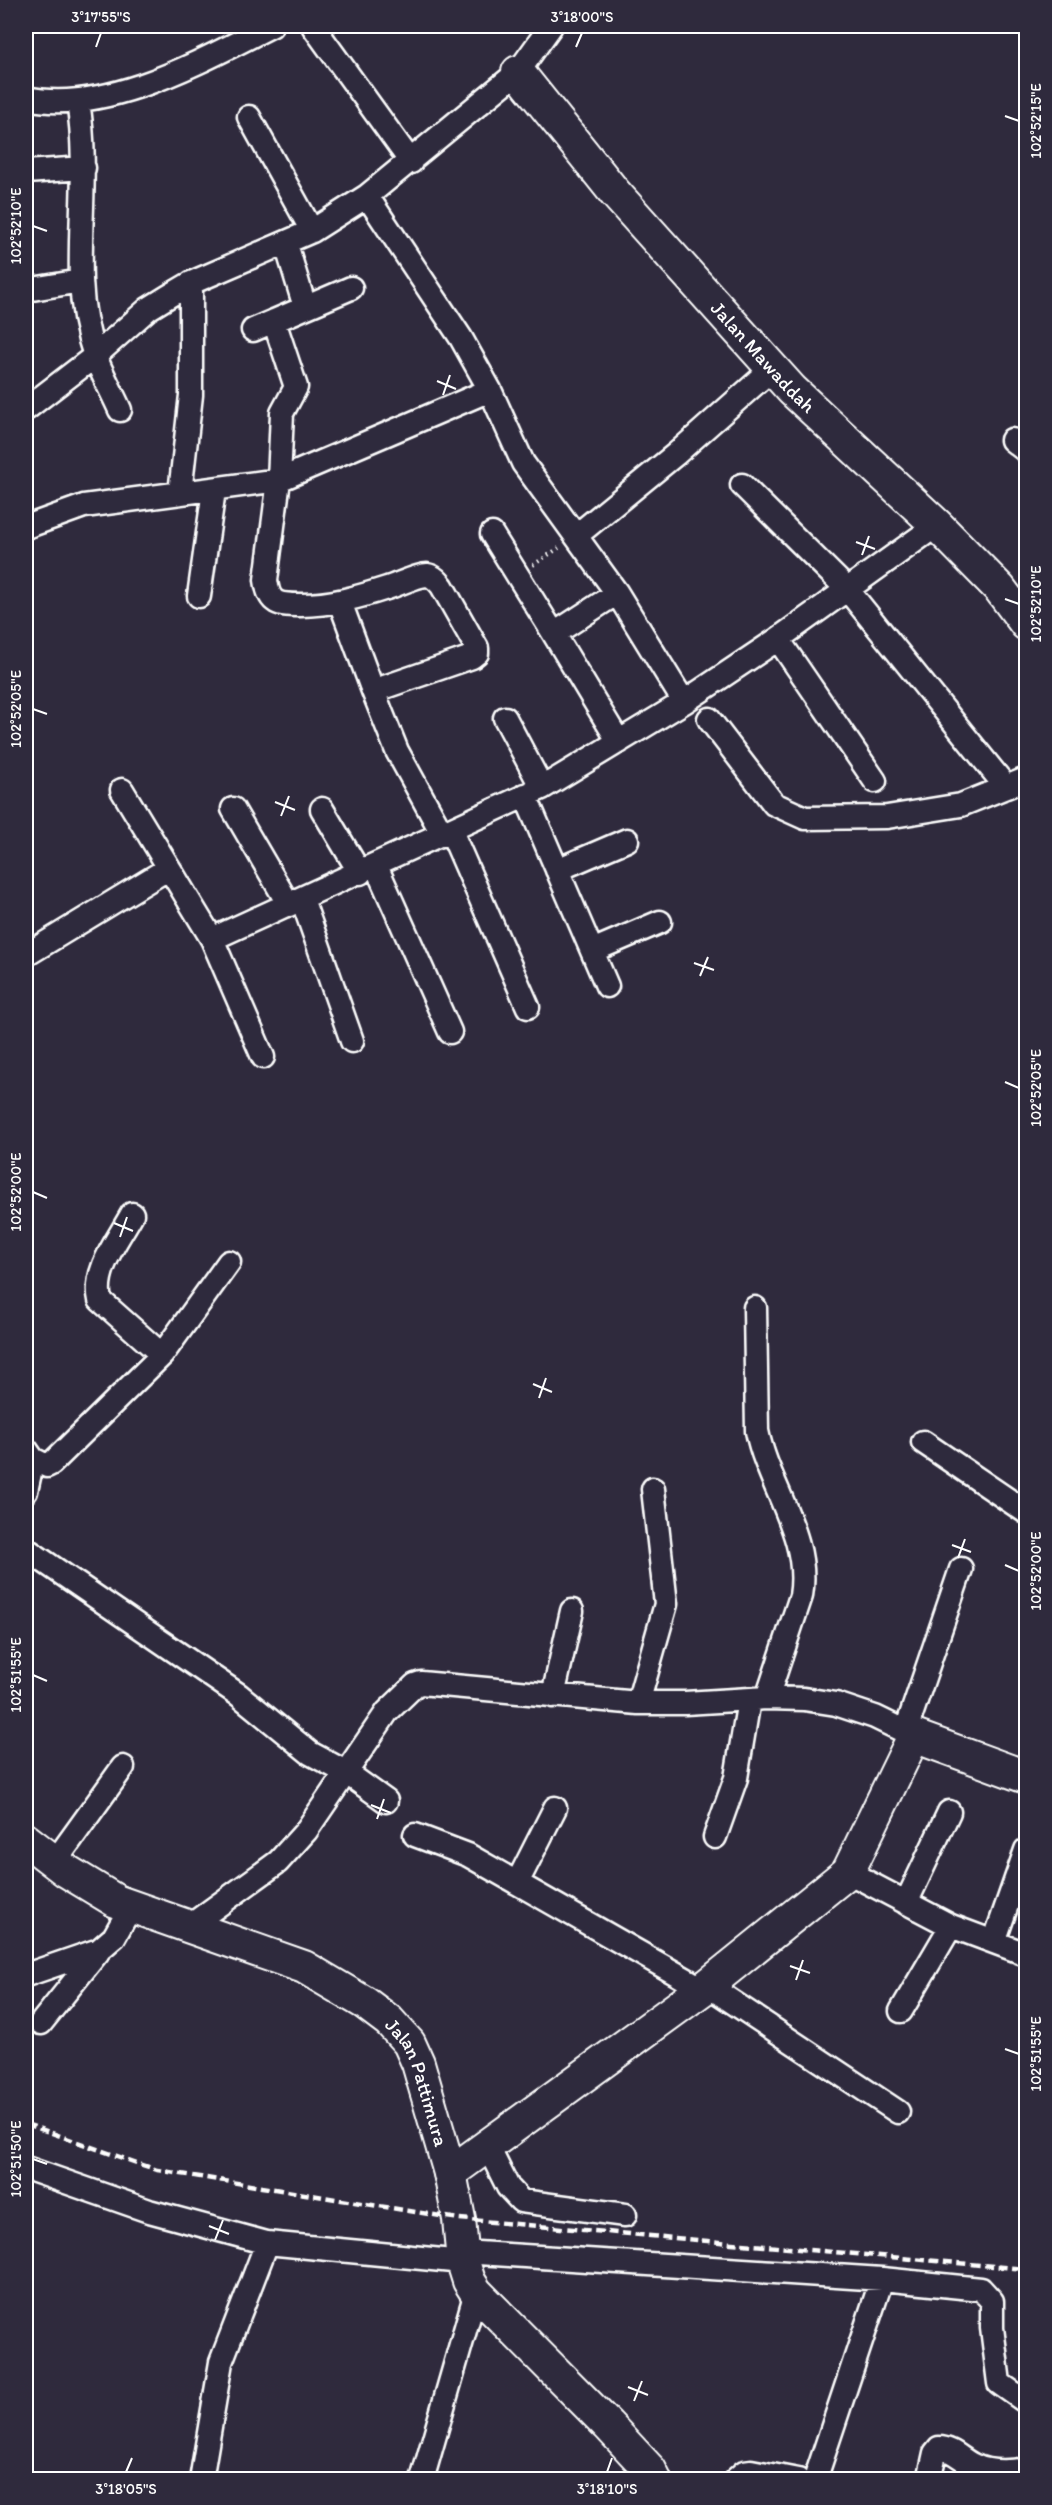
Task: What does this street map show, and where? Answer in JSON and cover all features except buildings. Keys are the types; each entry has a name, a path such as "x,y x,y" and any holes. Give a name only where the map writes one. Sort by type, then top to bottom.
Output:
{"street":[{"path":"26,98 78,102 142,84 271,26"},
{"path":"313,26 411,162"},
{"path":"26,410 95,356 148,309 191,283 312,231 367,196 518,72 552,26"},
{"name":"Jalan Mawaddah","path":"518,72 615,193 792,390 937,525 1000,589 1026,624"},
{"path":"78,102 84,168 81,281 88,330 95,356 120,410"},
{"path":"249,117 312,231"},
{"path":"26,172 84,168"},
{"path":"367,196 461,338 490,390 523,464 617,593 684,702"},
{"path":"286,244 305,307"},
{"path":"26,290 81,281"},
{"path":"180,493 191,395 191,283"},
{"path":"351,288 264,326 296,387 282,413 279,480 266,580 268,593 275,602 282,605 323,605 340,602 426,575 435,578 441,586 477,648 477,653 472,657 373,691"},
{"path":"577,536 676,454 773,368"},
{"path":"26,527 84,506 279,480 490,390"},
{"path":"709,719 774,804 805,818 887,817 962,805 1016,783 847,589 742,485"},
{"path":"199,596 214,490"},
{"path":"212,939 368,870 533,792 684,702 778,639 937,525"},
{"path":"492,534 619,742"},
{"path":"554,634 617,593"},
{"path":"340,602 397,751 447,833 528,1007"},
{"path":"778,639 875,781"},
{"path":"505,718 533,792 557,870 607,986"},
{"path":"122,790 212,939 263,1057"},
{"path":"233,809 296,902 352,1041"},
{"path":"322,809 368,870 450,1032"},
{"path":"557,870 627,840"},
{"path":"28,953 169,868"},
{"path":"592,951 660,921"},
{"path":"132,1215 100,1274 97,1288 100,1300 162,1355"},
{"path":"29,1453 47,1466 51,1464 162,1355 229,1262"},
{"path":"715,1837 736,1779 758,1699 801,1596 804,1582 794,1530 760,1448 757,1431 754,1308"},
{"path":"923,1442 1026,1512"},
{"path":"26,1491 29,1453"},
{"path":"638,1703 666,1604 653,1489"},
{"path":"26,1549 239,1695 310,1753 347,1773 386,1801"},
{"path":"450,2173 705,1987 848,1872 910,1734 961,1569"},
{"path":"553,1696 572,1611"},
{"path":"187,1928 278,1862 306,1831 387,1712 415,1685 421,1683 638,1703 804,1699 836,1704 875,1717 910,1734 1026,1777"},
{"path":"54,1863 123,1767"},
{"path":"518,1883 555,1808"},
{"path":"906,1903 949,1812"},
{"path":"415,1835 468,1855 705,1987 897,2112"},
{"name":"Jalan Pattimura","path":"26,1840 54,1863 116,1901 187,1928 304,1967 365,2003 389,2021 409,2043 418,2063 450,2173 462,2257 469,2281 476,2292 608,2425 650,2470 655,2480"},
{"path":"994,1942 1026,1850"},
{"path":"848,1872 951,1926 1026,1954"},
{"path":"41,2023 99,1950 114,1937 131,1907"},
{"path":"901,2011 951,1926"},
{"path":"26,1975 99,1950"},
{"path":"487,2145 508,2187 521,2201 625,2215"},
{"path":"26,2168 149,2211 267,2242 462,2257 882,2279 981,2289 992,2301 992,2328 999,2383 1026,2402"},
{"path":"201,2480 221,2362 267,2242"},
{"path":"815,2480 882,2279"},
{"path":"422,2480 476,2292"},
{"path":"929,2480 935,2453 942,2447 982,2469 1004,2471 1026,2469"},
{"path":"735,2480 744,2472 751,2471 798,2480"}],"path":[{"path":"518,576 577,536"}],"railway":[{"path":"26,2124 157,2170 459,2219 1026,2269"}]}
